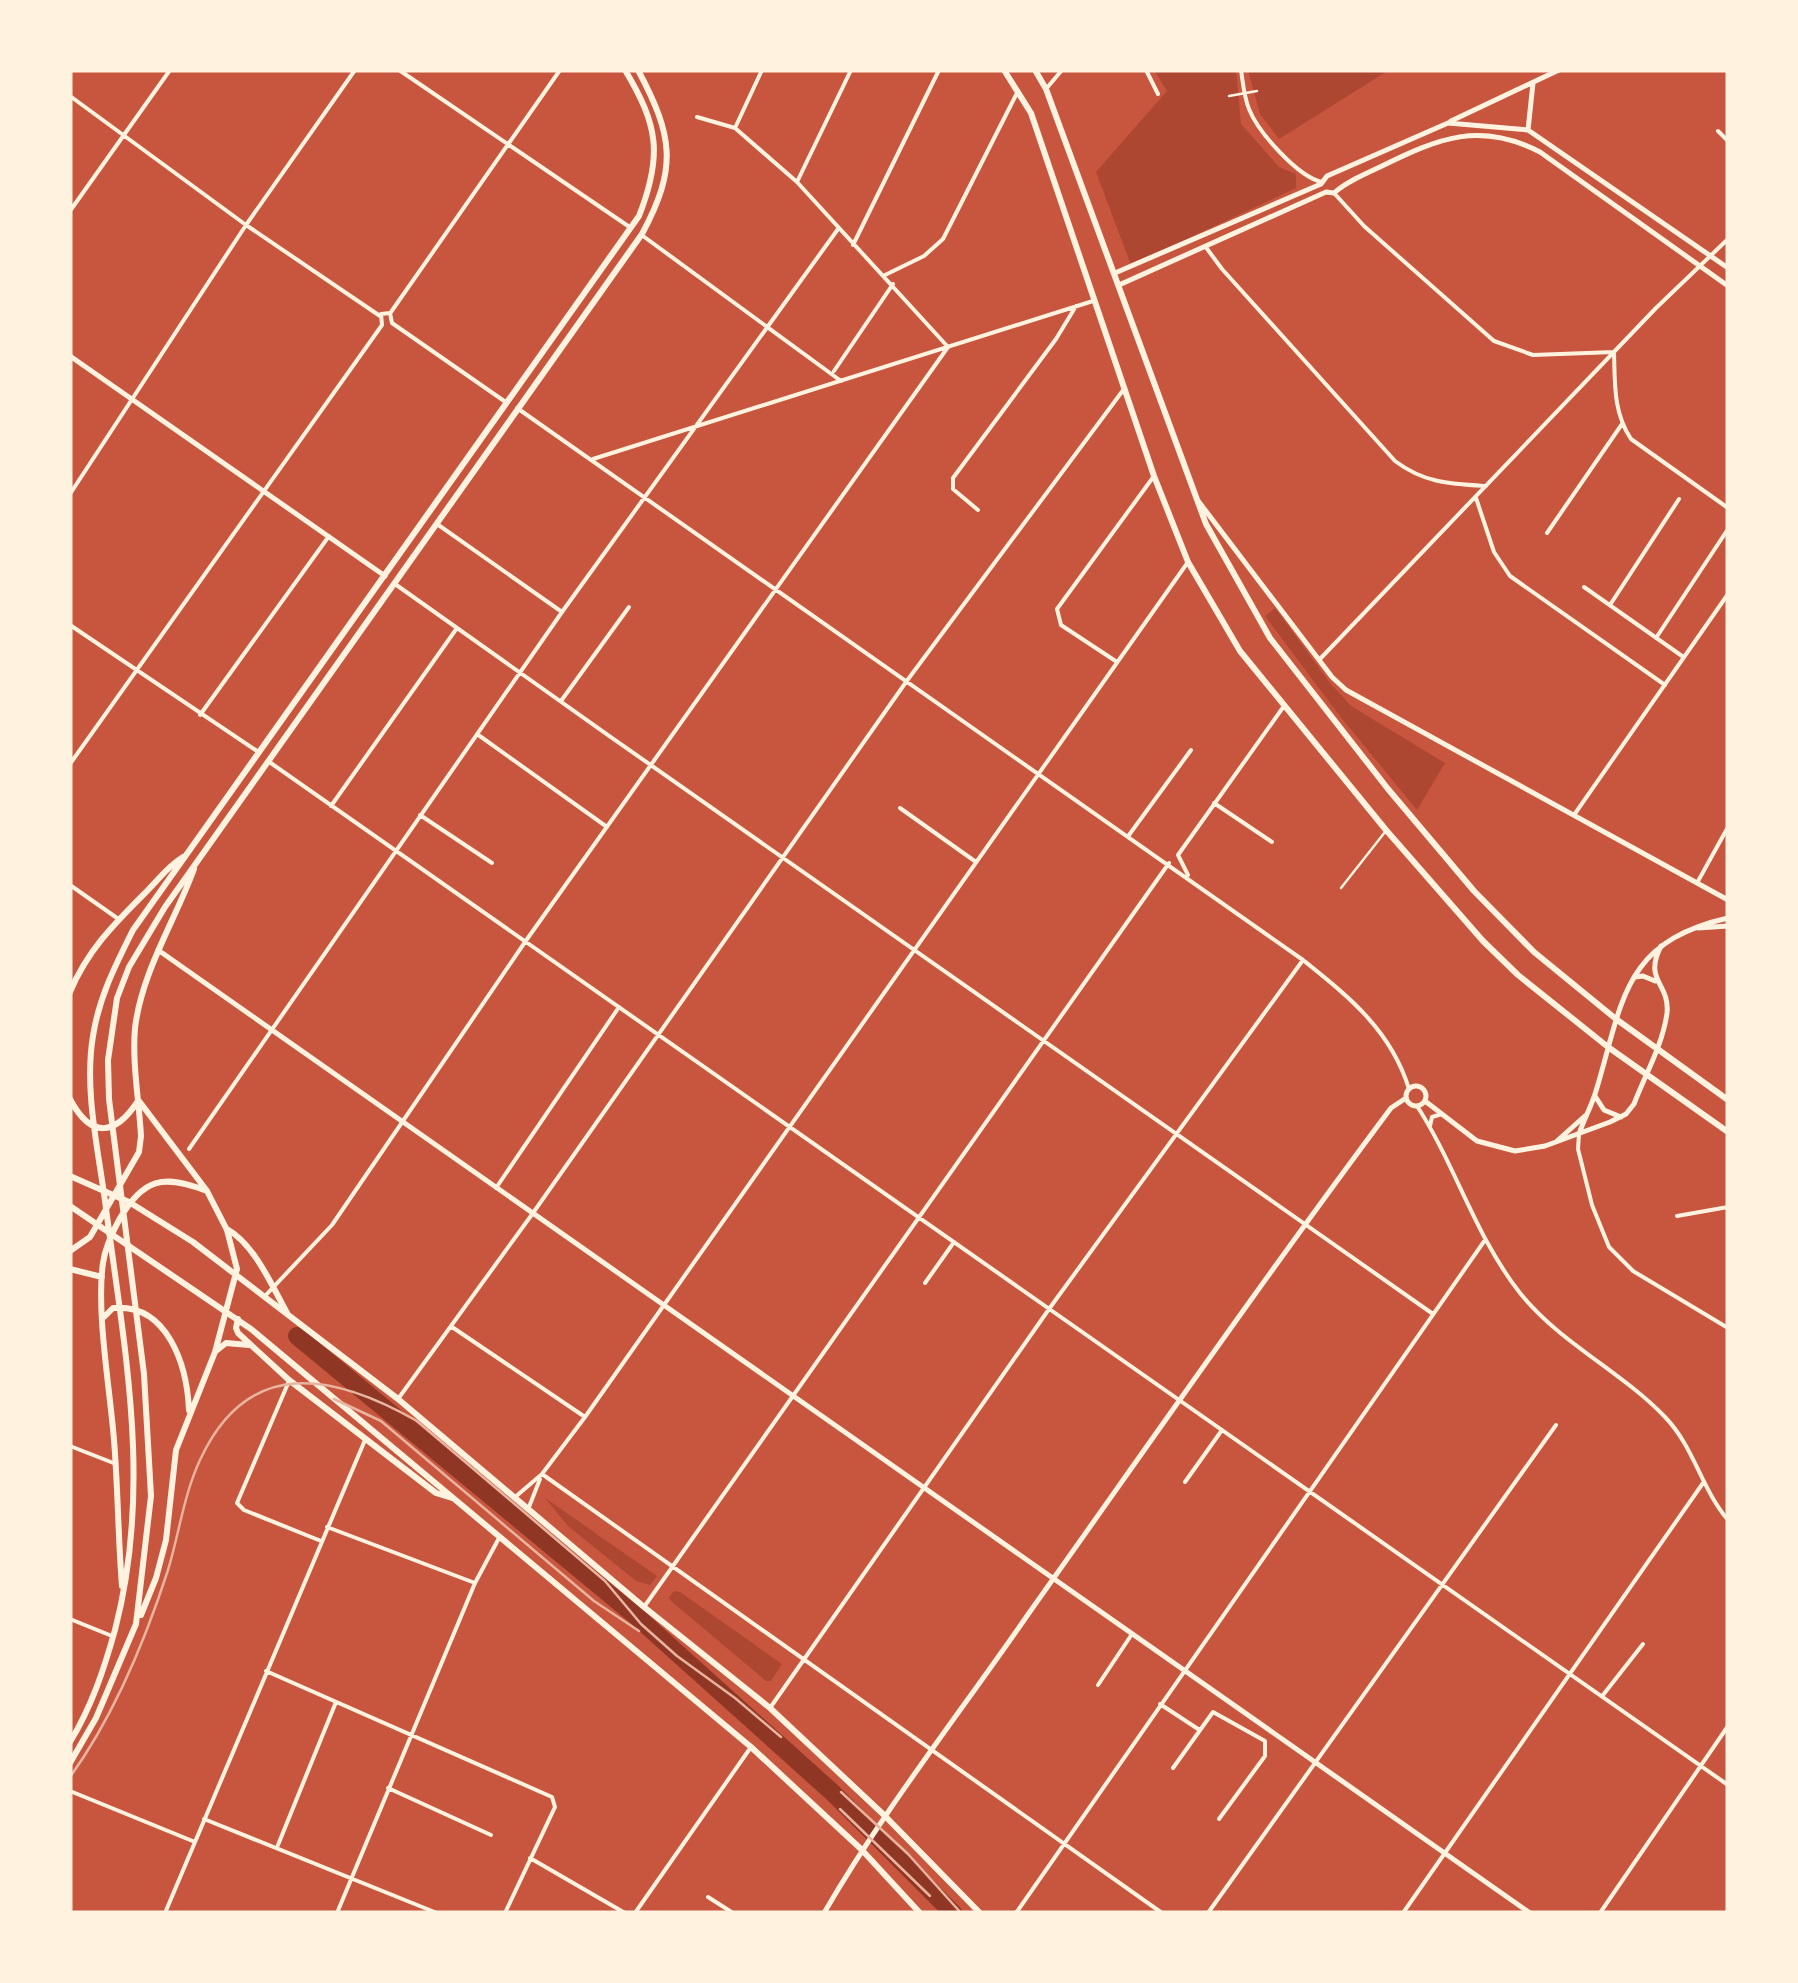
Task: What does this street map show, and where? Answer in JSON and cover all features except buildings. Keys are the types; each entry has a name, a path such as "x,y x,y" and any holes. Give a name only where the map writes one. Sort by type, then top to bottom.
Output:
{"main road":[{"path":"70,1742 101,1679 113,1636 123,1597 136,1492 127,1377 93,1111 92,1038 110,977 134,930 168,881 631,229 648,192 656,147 651,120 625,70"},
{"path":"136,1624 151,1496 144,1374 112,1127 108,1060 117,998 129,968 186,875 642,234 664,182 668,142 661,116 638,70"},
{"path":"1004,70 1031,113 1154,476 1188,562 1240,651 1386,830 1518,976 1608,1047 1728,1132"},
{"path":"1035,70 1046,89 1218,551 1255,615 1307,689 1474,890 1534,952 1616,1019 1728,1100"},
{"path":"71,987 116,918 170,865 188,854"},
{"path":"70,1251 90,1237 139,1152 135,1028 149,972 198,858"},
{"path":"70,1099 85,1121 102,1128 118,1125 139,1101"},
{"path":"70,1763 96,1718 162,1558 176,1450 215,1352 237,1275 226,1228 207,1191 139,1101"},
{"path":"70,1176 129,1202 193,1242 398,1399 770,1708 980,1913"},
{"path":"123,1597 103,1260 129,1202 151,1183 185,1182 207,1191"},
{"path":"70,1206 238,1319 751,1748 862,1846 920,1913"},
{"path":"226,1228 237,1234 249,1250 287,1313"},
{"path":"70,1269 102,1277"},
{"path":"104,1318 114,1308 140,1310 166,1333 185,1370 189,1412"},
{"path":"238,1319 236,1328 250,1345 289,1380 436,1494 453,1498"},
{"path":"215,1352 226,1344 250,1345"}],"street":[{"path":"70,211 170,70"},
{"path":"70,494 246,225 355,70"},
{"path":"399,70 631,229"},
{"path":"507,403 392,323 390,313 560,70"},
{"path":"735,128 762,70"},
{"path":"797,182 851,70"},
{"path":"852,245 939,70"},
{"path":"1046,89 1062,70"},
{"path":"1146,70 1158,94"},
{"path":"1240,70 1248,109 1265,134 1295,165 1322,183 1326,192"},
{"path":"1116,273 1322,183 1325,178 1559,70"},
{"path":"1528,130 1533,83"},
{"path":"884,276 924,256 943,239 1018,91"},
{"path":"1229,96 1258,91"},
{"path":"70,96 246,225 380,316 382,325"},
{"path":"697,117 735,128 797,182 948,347"},
{"path":"1448,122 1528,130 1728,268"},
{"path":"1718,131 1728,141"},
{"path":"1119,285 1326,192 1336,191 1412,152 1451,137 1490,135 1523,142 1540,152 1728,286"},
{"path":"1540,152 1546,148 1546,141"},
{"path":"1555,162 1556,156 1564,152"},
{"path":"1333,176 1339,181 1336,191"},
{"path":"1336,191 1364,226 1494,341 1533,355 1614,352"},
{"path":"189,1149 562,612 838,228"},
{"path":"642,234 841,381"},
{"path":"1320,659 1614,352 1728,239"},
{"path":"1205,246 1229,278 1395,461 1436,483 1486,486"},
{"path":"833,373 893,284"},
{"path":"592,459 1094,301"},
{"path":"978,510 953,489 953,478 1076,306"},
{"path":"380,316 390,313"},
{"path":"70,764 382,325 392,323"},
{"path":"265,1296 332,1224 525,942 948,347"},
{"path":"1614,352 1614,389 1622,424 1631,439 1728,508"},
{"path":"70,356 384,576"},
{"path":"398,1399 534,1214 906,682 1124,389"},
{"path":"517,408 1303,960 1356,1002 1375,1023 1402,1065 1409,1089 1406,1098 1391,1108 1178,1399 862,1846 824,1913"},
{"path":"1548,533 1622,424"},
{"path":"1117,662 1061,625 1057,609 1154,476"},
{"path":"1476,497 1494,552 1510,576 1665,685"},
{"path":"1610,605 1679,499"},
{"path":"1198,500 1332,677 1364,702 1727,900 1728,909"},
{"path":"437,524 562,612"},
{"path":"1656,638 1728,530"},
{"path":"200,715 329,536"},
{"path":"514,1498 542,1474 585,1417 1188,562"},
{"path":"395,584 1433,1314"},
{"path":"1584,587 1684,657"},
{"path":"1574,815 1728,594"},
{"path":"561,702 629,607"},
{"path":"70,625 260,753"},
{"path":"331,806 457,628"},
{"path":"1191,880 1178,855 1284,706"},
{"path":"477,734 607,827"},
{"path":"1129,835 1191,750"},
{"path":"268,762 1728,1785"},
{"path":"1214,803 1272,842"},
{"path":"900,808 976,862"},
{"path":"420,815 492,863"},
{"path":"1697,883 1728,827"},
{"path":"1341,888 1386,830"},
{"path":"644,1607 1169,863"},
{"path":"70,885 116,918"},
{"path":"1728,922 1694,928 1647,956 1616,1019 1595,1096 1579,1134 1581,1165 1609,1247 1633,1272 1728,1328"},
{"path":"1655,981 1654,963 1661,946"},
{"path":"158,950 1530,1913"},
{"path":"770,1708 1050,1309 1303,960"},
{"path":"1409,1089 1422,1088 1425,1101 1477,1142 1504,1150 1535,1149 1621,1117 1634,1104 1657,1047 1667,1005 1655,981 1643,976 1633,978"},
{"path":"496,1188 619,1007"},
{"path":"1595,1096 1604,1110 1621,1117"},
{"path":"1406,1098 1417,1106 1430,1126 1485,1240 1522,1295 1546,1320 1674,1426 1728,1520"},
{"path":"1417,1106 1425,1101"},
{"path":"1430,1126 1432,1116 1444,1114"},
{"path":"1554,1143 1586,1114"},
{"path":"1677,1216 1728,1207"},
{"path":"1016,1913 1485,1240"},
{"path":"925,1283 954,1242"},
{"path":"452,1327 585,1417"},
{"path":"289,1380 238,1504 321,1542"},
{"path":"1208,1913 1556,1425"},
{"path":"1185,1482 1222,1430"},
{"path":"165,1913 365,1440"},
{"path":"70,1446 116,1464"},
{"path":"542,1474 1162,1913"},
{"path":"528,1510 542,1474"},
{"path":"1403,1913 1703,1482"},
{"path":"327,1527 475,1583"},
{"path":"337,1913 475,1583 499,1538"},
{"path":"70,1619 113,1636"},
{"path":"1098,1685 1132,1634"},
{"path":"1602,1696 1644,1644"},
{"path":"266,1671 411,1732 554,1800 555,1807 528,1857 505,1913"},
{"path":"278,1847 336,1702"},
{"path":"1160,1704 1199,1730"},
{"path":"1173,1768 1210,1714 1217,1711 1264,1742 1264,1756 1220,1819"},
{"path":"1600,1913 1728,1726"},
{"path":"634,1913 751,1748"},
{"path":"388,1788 491,1836"},
{"path":"70,1791 195,1842"},
{"path":"204,1819 436,1913"},
{"path":"528,1857 626,1913"},
{"path":"708,1896 733,1913"}],"shaded area":[{"path":"1154,70 1236,70 1241,124 1279,167 1296,174 1296,188 1131,265 1096,172 1167,91"},
{"path":"1248,70 1389,70 1279,139 1260,114"},
{"path":"1275,608 1351,706 1445,763 1417,810 1265,616"},
{"path":"545,1498 657,1576 650,1585 636,1581 568,1526"},
{"path":"674,1591 782,1664 771,1681 766,1681 671,1601 669,1597"}],"waterway":[{"path":"297,1336 636,1616 833,1793 953,1913"}],"railway":[{"path":"70,1777 101,1729 138,1651 168,1570 200,1460 220,1426 242,1403 268,1389 295,1384 354,1392 417,1421 605,1581 641,1624 677,1656 781,1737"},
{"path":"334,1399 381,1421 594,1601 639,1631"},
{"path":"841,1792 908,1854 961,1913"},
{"path":"840,1809 930,1896"}]}
